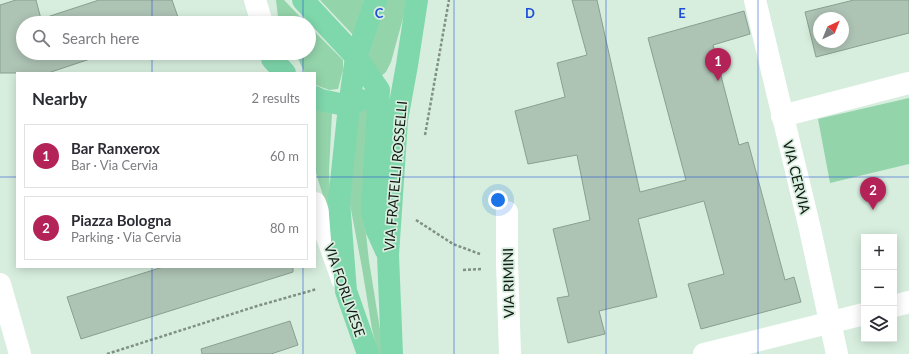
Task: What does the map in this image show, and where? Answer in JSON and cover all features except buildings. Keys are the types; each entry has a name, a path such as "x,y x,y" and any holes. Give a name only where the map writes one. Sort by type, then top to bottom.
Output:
{"main road":[{"path":"303,0 356,57 379,90 372,211 377,231 388,256"},
{"path":"346,291 339,200 356,57 376,0"},
{"name":"VIA FRATELLI ROSSELLI","path":"392,354 388,256 397,120 417,0"},
{"path":"316,98 349,106 379,90 407,65"},
{"name":"VIA FORLIVESE","path":"346,291 368,354"}],"street":[{"path":"255,0 260,16"},
{"name":"VIA CERVIA","path":"755,0 810,229 837,354"},
{"path":"782,116 909,83"},
{"name":"VIA FORLIVESE","path":"316,205 346,291"},
{"name":"VIA RIMINI","path":"507,212 510,354"},
{"path":"0,284 20,354"},
{"path":"897,305 909,302"},
{"path":"704,354 861,315"}],"path":[{"path":"424,139 449,0"},
{"path":"411,216 453,244 507,263"},
{"path":"463,270 483,268"},
{"path":"107,354 257,306 321,288"}],"green space":[{"path":"276,0 284,0 299,16 278,16"},
{"path":"320,0 365,0 353,35"},
{"path":"387,0 408,0 391,62 386,72 380,77 367,58"},
{"path":"316,33 343,60 343,70 338,89 329,90 316,85 316,72 304,72 298,60 316,60"},
{"path":"909,98 909,164 830,183 818,119"},
{"path":"316,107 332,113 329,171 330,193 336,237 316,173"},
{"path":"370,107 364,215 369,261 384,354 378,354 372,329 349,199 354,110"}],"place":[{"name":"Bar Ranxerox","path":"718,81"},
{"name":"Piazza Bologna","path":"873,210"}]}
